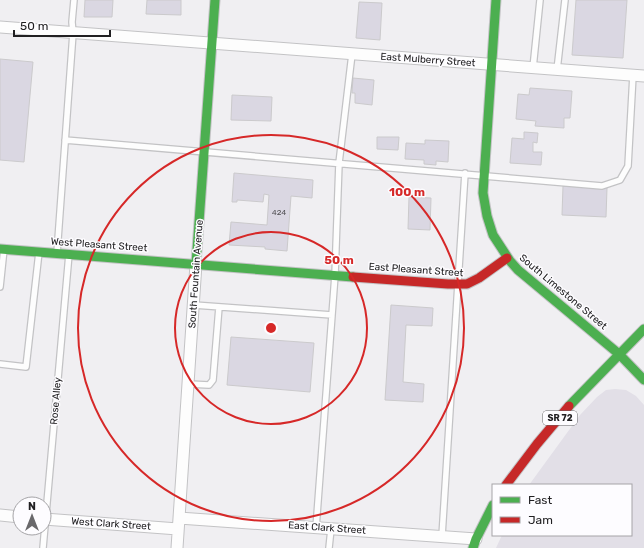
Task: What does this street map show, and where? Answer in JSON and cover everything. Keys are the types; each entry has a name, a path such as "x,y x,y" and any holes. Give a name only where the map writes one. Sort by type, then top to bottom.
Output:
{"street":[{"name":"South Fountain Avenue","path":"177,548 215,0"},
{"name":"South Limestone Street","path":"496,0 484,193 485,209 497,245 506,258 518,270 619,354 644,380"},
{"name":"East Mulberry Street","path":"0,27 638,76"},
{"name":"West Pleasant Street","path":"2,249 196,264"},
{"name":"East Pleasant Street","path":"196,264 467,284 479,278 506,258"},
{"name":"SR 72","path":"507,484 524,458 619,354 644,329"},
{"path":"474,543 492,507"},
{"path":"0,515 12,516"},
{"name":"West Clark Street","path":"52,519 179,524"},
{"name":"East Clark Street","path":"179,524 316,528 442,536 474,543"}],"lane":[{"path":"57,253 73,33 72,22 74,0"},
{"path":"533,68 540,0"},
{"path":"557,70 565,0"},
{"path":"316,528 335,275 340,163 352,54"},
{"path":"65,140 465,173 602,186 620,180 628,166 638,76"},
{"path":"442,536 465,173"},
{"path":"0,287 2,249"},
{"path":"0,364 26,367 39,252"},
{"name":"Rose Alley","path":"47,496 69,254"},
{"path":"194,305 332,315"},
{"path":"189,384 209,385 213,380 219,307"},
{"path":"329,548 331,529"},
{"name":"Rose Alley","path":"43,548 44,536"}],"shaded area":[{"path":"606,390 626,390 636,396 644,405 644,548 496,548 502,536 632,536 632,484 530,484 580,415"}],"building":[{"path":"85,0 113,0 112,17 84,17"},
{"path":"147,0 181,0 181,15 146,14"},
{"path":"576,0 627,0 623,58 572,55"},
{"path":"359,2 382,3 380,40 356,38"},
{"path":"0,59 33,62 24,162 0,160"},
{"path":"353,78 374,80 372,105 355,103 355,93 352,93"},
{"path":"530,88 572,91 570,118 564,118 564,128 535,126 536,121 516,119 518,94 529,95"},
{"path":"232,95 272,97 271,121 231,120"},
{"path":"524,132 538,133 537,143 533,142 533,152 542,152 541,165 510,163 512,138 524,139"},
{"path":"377,137 399,137 398,150 377,149"},
{"path":"425,140 449,141 448,162 436,161 436,165 424,164 424,160 405,159 406,143 425,144"},
{"path":"234,173 313,180 312,198 291,196 287,251 265,249 265,247 229,245 231,222 267,225 269,195 264,194 263,202 237,200 237,202 232,202"},
{"path":"563,186 607,188 606,217 562,215"},
{"path":"409,197 431,198 430,230 408,229"},
{"path":"391,305 433,308 432,326 406,325 403,382 424,384 423,402 385,400"},
{"path":"231,337 314,343 310,392 227,385"}],"traffic: fast":[{"path":"196,264 215,0"},
{"path":"496,0 483,193 487,216 493,235 510,261 518,270 619,354 644,380"},
{"path":"0,249 353,277"},
{"path":"569,406 644,329"},
{"path":"473,548 492,507"}],"traffic: jam":[{"path":"353,277 467,284 479,278 507,258"},
{"path":"507,484 537,444 569,406"}]}
